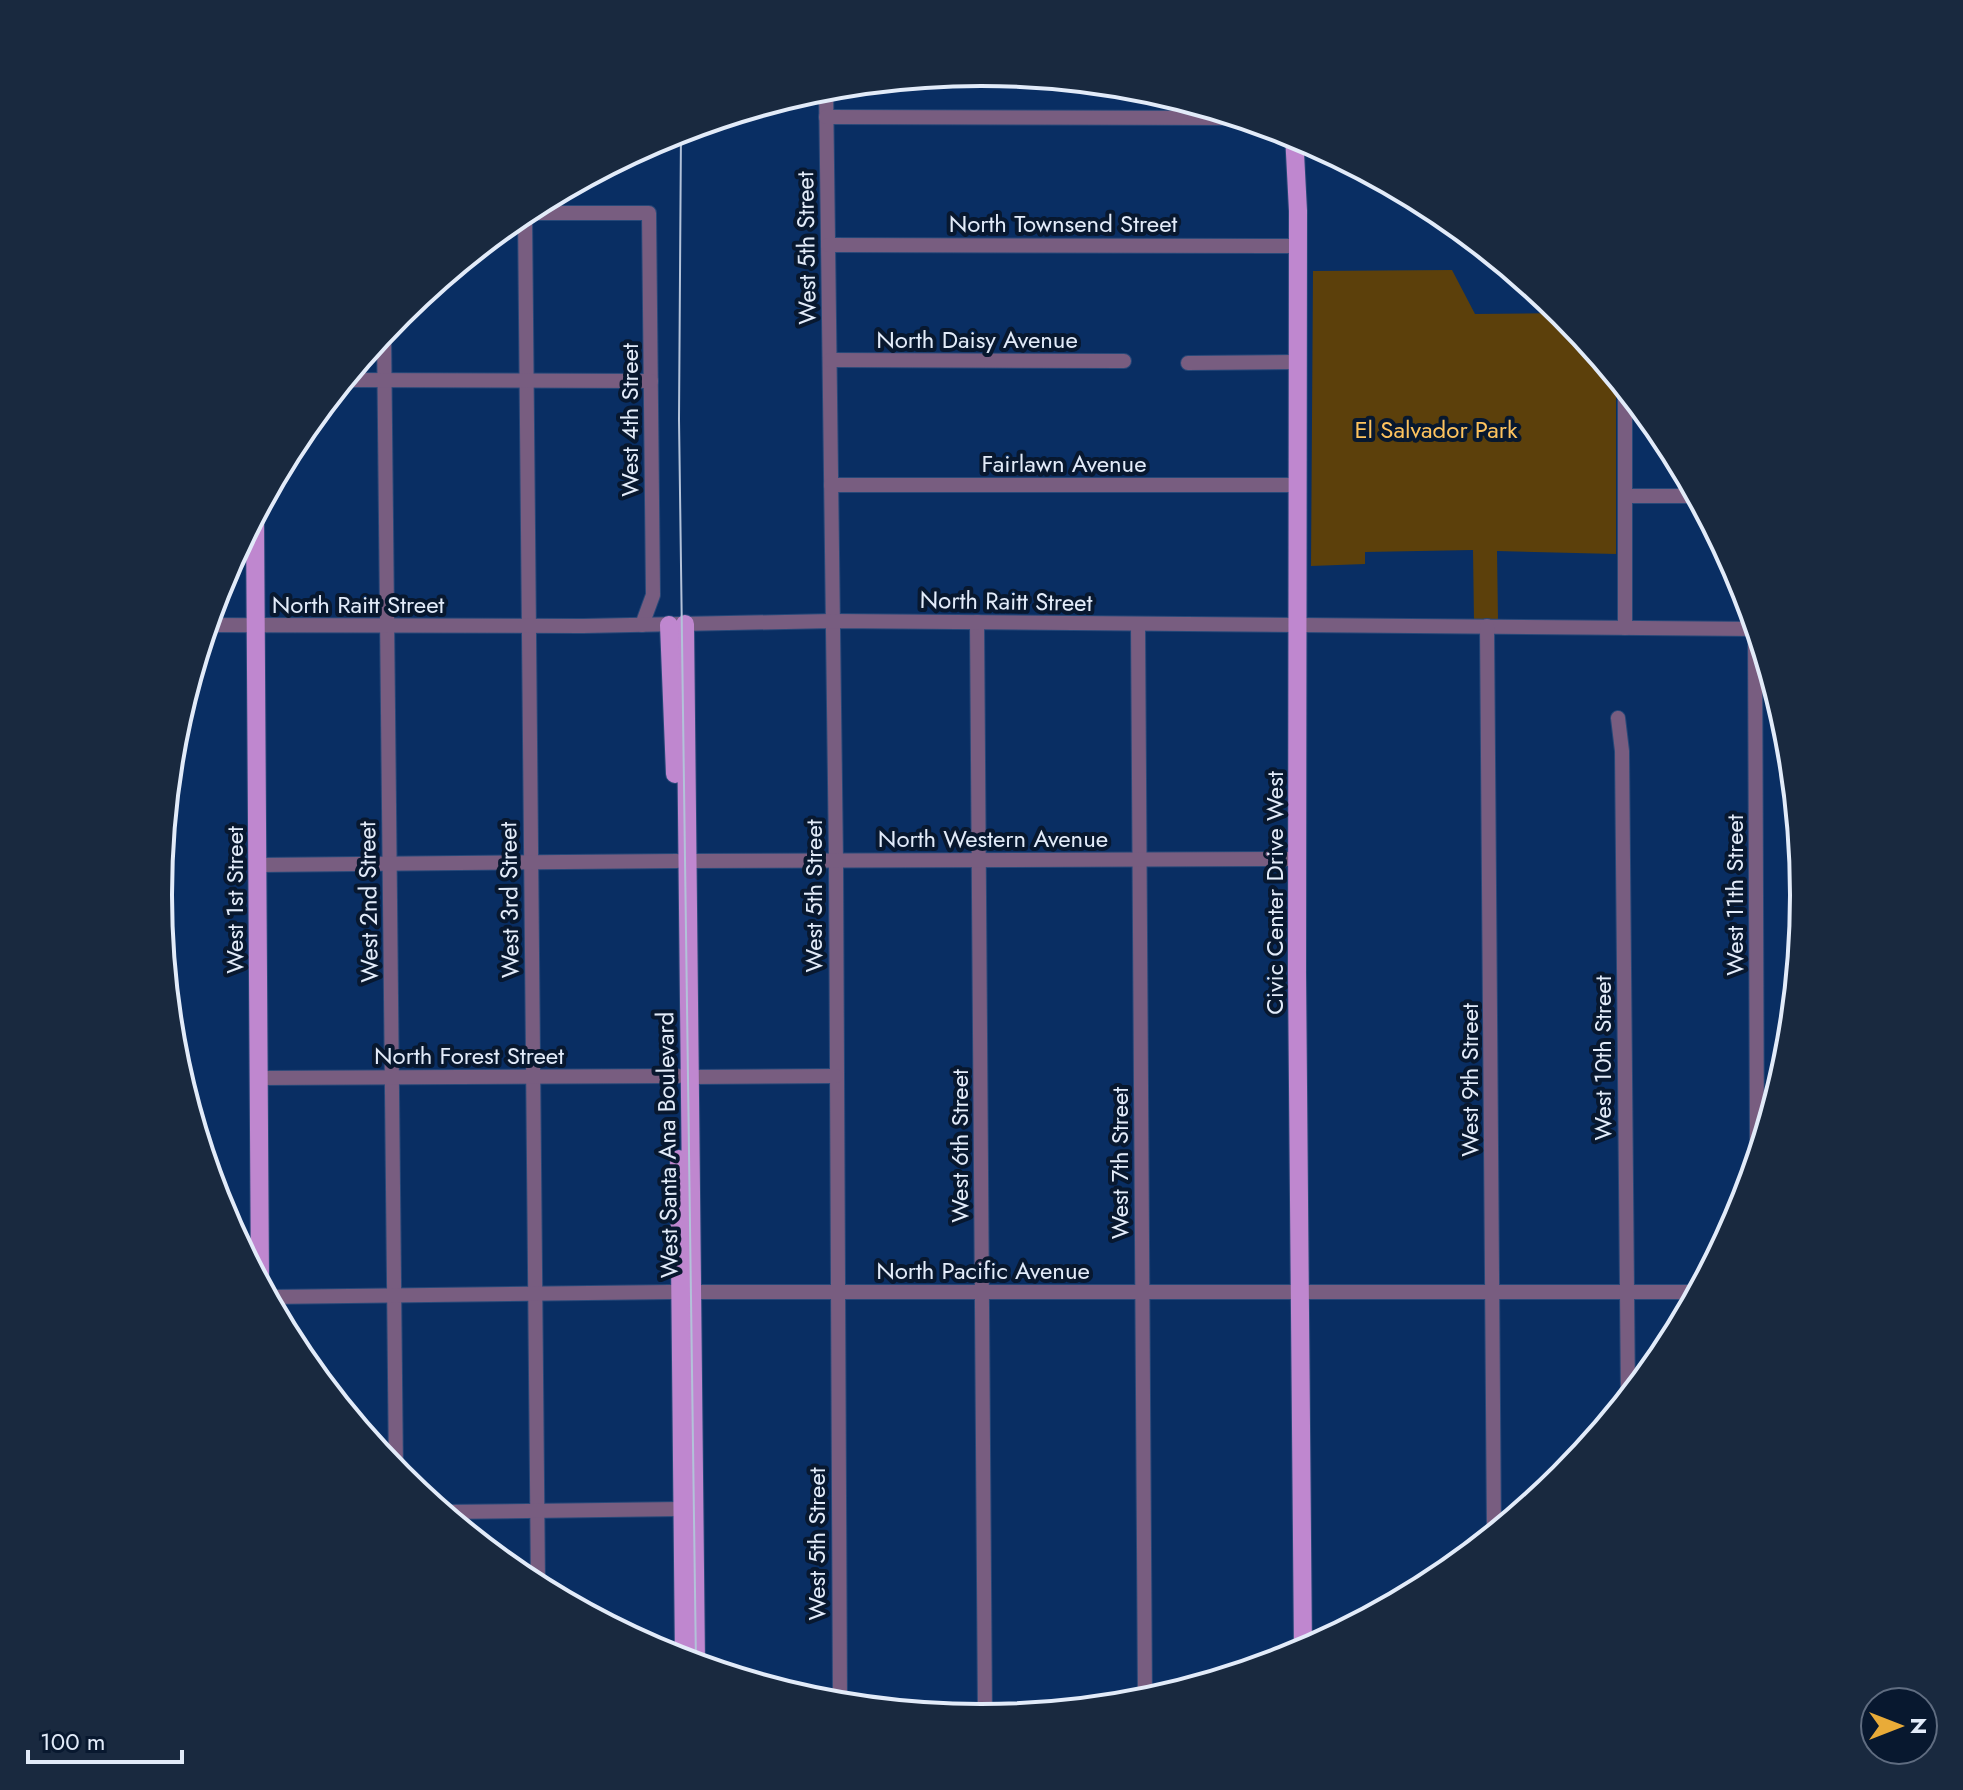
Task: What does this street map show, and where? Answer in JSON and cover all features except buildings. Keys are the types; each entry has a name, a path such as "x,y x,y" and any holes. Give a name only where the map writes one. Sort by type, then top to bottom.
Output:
{"main road":[{"name":"Civic Center Drive West","path":"1295,150 1298,246 1303,1637"},
{"name":"West 1st Street","path":"255,539 260,1260"},
{"name":"West Santa Ana Boulevard","path":"677,625 686,1292 696,1651"},
{"name":"West Santa Ana Boulevard","path":"684,1647 682,1509 686,1292"}],"street":[{"name":"West 5th Street","path":"826,102 836,861 840,1691"},
{"path":"826,117 1204,118"},
{"name":"West 4th Street","path":"546,213 649,213 653,595 642,625"},
{"name":"West 3rd Street","path":"523,228 538,1572"},
{"name":"North Townsend Street","path":"828,245 1298,246"},
{"name":"West 2nd Street","path":"384,350 396,1453"},
{"name":"North Daisy Avenue","path":"830,360 1124,361"},
{"path":"1188,363 1297,362"},
{"path":"359,380 651,381"},
{"path":"1625,406 1625,628"},
{"name":"Fairlawn Avenue","path":"831,485 1297,485"},
{"path":"1625,496 1685,496"},
{"name":"North Raitt Street","path":"219,625 677,625 832,621 1746,629"},
{"name":"West 6th Street","path":"977,622 985,1704"},
{"name":"West 7th Street","path":"1138,624 1145,1687"},
{"name":"West 9th Street","path":"1487,626 1494,1521"},
{"name":"West 11th Street","path":"1756,662 1757,1125"},
{"name":"West 10th Street","path":"1618,718 1622,751 1628,1381"},
{"name":"North Western Avenue","path":"257,865 1298,859"},
{"name":"North Forest Street","path":"259,1078 836,1076"},
{"name":"North Pacific Avenue","path":"280,1297 686,1292 1686,1292"},
{"path":"459,1512 682,1509"}],"green space":[{"name":"El Salvador Park","path":"1452,270 1475,314 1543,313 1554,323 1616,394 1616,554 1497,551 1498,620 1474,621 1473,550 1365,552 1365,564 1311,566 1313,271"}],"tram line":[{"path":"681,145 679,419 696,1651"}]}
